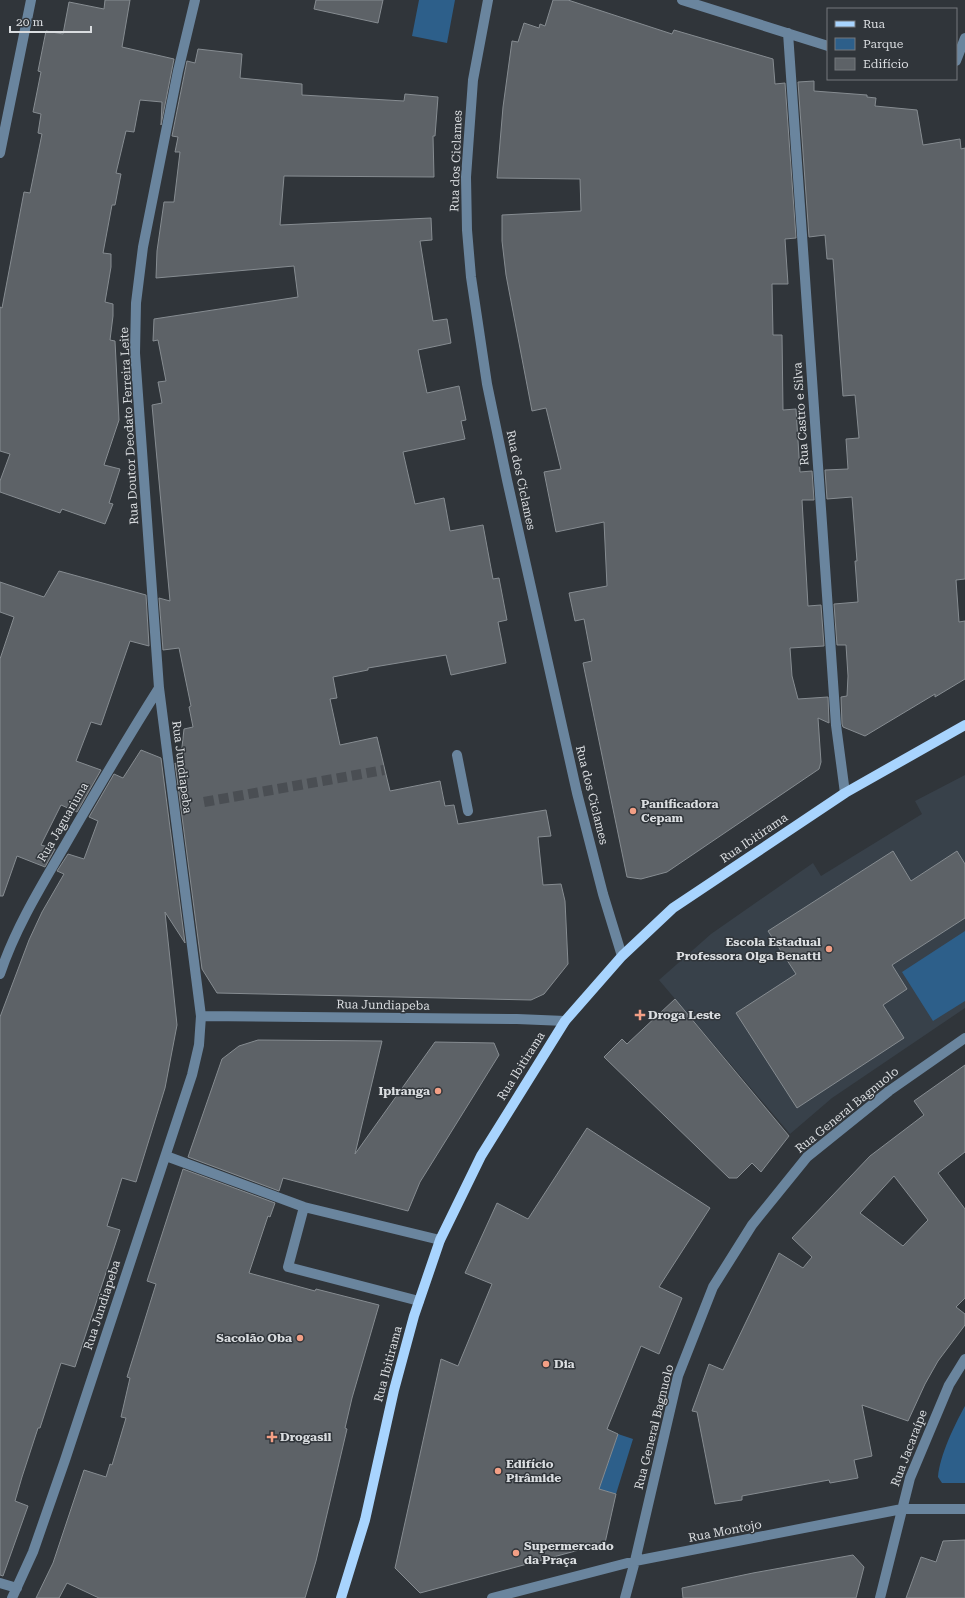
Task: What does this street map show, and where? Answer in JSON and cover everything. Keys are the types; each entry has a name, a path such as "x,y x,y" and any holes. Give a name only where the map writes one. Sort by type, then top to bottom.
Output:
{"main road":[{"name":"Rua Ibitirama","path":"341,1598 365,1520 394,1390 419,1301 440,1240 481,1156 565,1021 622,956 674,908 844,793 965,725"}],"street":[{"path":"0,153 31,0"},
{"name":"Rua Doutor Deodato Ferreira Leite","path":"159,688 135,353 136,304 142,247 178,71 195,0"},
{"name":"Rua dos Ciclames","path":"488,0 473,80 466,177 467,230 471,277 487,384 508,487 577,792 603,894 622,956"},
{"path":"682,0 827,46"},
{"name":"Rua Castro e Silva","path":"788,33 836,725 844,793"},
{"path":"957,58 965,38"},
{"name":"Rua Jaguariuna","path":"0,974 16,934 32,902 120,748 159,688"},
{"name":"Rua Jundiapeba","path":"12,1598 33,1552 65,1460 166,1156 192,1075 199,1045 201,1016 159,688"},
{"path":"457,756 468,811"},
{"name":"Rua Jundiapeba","path":"201,1016 516,1019 565,1021"},
{"name":"Rua General Bagnuolo","path":"625,1598 678,1376 713,1287 748,1231 807,1157 888,1091 965,1038"},
{"path":"166,1156 304,1207 440,1240"},
{"path":"304,1207 288,1267 419,1301"},
{"name":"Rua Jacaraípe","path":"880,1598 910,1478 927,1434 949,1385 965,1359"},
{"name":"Rua Montojo","path":"492,1598 635,1561 902,1509 965,1509"},
{"path":"0,1583 17,1588"}],"shaded area":[{"name":"Escola Estadual Professora Olga Benatti","path":"965,775 965,1008 832,1098 790,1134 659,980 711,934 813,863 821,876 922,814 915,801"}],"green space":[{"path":"419,0 455,0 447,43 412,36"},
{"path":"965,931 965,1001 933,1021 902,972"},
{"path":"965,1406 965,1483 942,1483 938,1477 939,1468 952,1431"},
{"path":"618,1434 633,1439 616,1494 599,1489"}],"building":[{"path":"105,0 130,0 122,47 174,59 161,125 162,102 140,100 134,132 126,131 116,173 121,174 115,205 112,205 103,253 111,254 111,267 105,302 113,304 110,340 115,341 119,420 104,465 120,469 109,503 113,504 105,524 62,509 60,513 0,492 0,481 10,454 0,451 0,307 2,308 24,192 30,193 42,134 38,133 41,114 33,112 41,72 38,71 46,31 63,34 69,2 104,9"},
{"path":"316,0 383,0 378,23 314,9"},
{"path":"553,0 568,0 672,34 674,30 773,59 775,84 785,83 796,238 785,239 788,284 772,284 773,335 782,335 783,410 796,409 800,472 812,471 814,500 802,500 808,606 821,605 824,646 790,648 792,676 798,699 828,697 829,723 818,718 821,762 819,769 667,872 641,879 627,877 583,663 592,661 584,619 575,621 569,593 607,586 604,522 556,532 544,472 561,469 546,408 532,411 506,275 502,241 502,215 581,211 580,179 497,178 503,107 512,41 518,42 524,23 539,28 540,24 545,26"},
{"path":"198,49 242,54 240,78 302,84 302,95 404,101 405,94 438,97 435,136 433,136 434,177 284,176 280,225 431,218 432,240 420,241 433,321 447,319 451,343 418,350 427,393 459,386 466,420 461,421 465,439 403,452 415,504 444,498 450,531 483,525 493,579 499,578 507,620 498,622 506,663 451,675 446,655 368,668 368,670 333,677 337,698 330,699 340,745 377,737 390,791 440,781 445,806 454,805 458,824 546,810 551,836 538,837 543,885 561,884 565,901 568,964 544,994 531,1000 217,993 202,969 175,763 180,765 184,729 193,727 189,707 191,706 179,648 163,650 159,598 170,601 152,405 162,403 158,382 166,381 158,340 153,341 154,319 298,297 294,266 156,278 157,251 164,202 174,202 180,152 175,152 178,137 172,136 187,61 195,63"},
{"path":"814,81 814,91 867,95 867,97 876,98 875,106 917,110 923,145 960,139 961,149 965,148 965,579 956,580 959,622 965,621 965,679 935,697 935,694 865,736 843,727 842,724 841,697 847,696 848,676 846,645 837,645 834,604 858,602 855,561 857,561 852,497 827,499 825,470 848,469 846,439 859,438 855,395 843,396 833,259 827,259 825,235 809,237 798,82"},
{"path":"59,571 146,595 149,646 130,641 101,725 91,722 76,761 101,770 77,812 61,805 41,845 55,849 45,867 17,856 3,896 0,896 0,659 14,617 0,612 0,582 44,597"},
{"path":"141,750 161,758 185,943 165,912 177,1025 165,1088 136,1182 122,1178 107,1226 120,1230 75,1367 61,1363 22,1477 15,1501 28,1506 3,1576 0,1575 0,1017 29,940 42,912 64,874 57,871 68,854 84,859 98,821 89,817 114,774 123,778"},
{"path":"893,851 911,881 957,851 965,864 965,918 892,965 907,989 883,1005 904,1038 797,1108 736,1013 796,974 768,931"},
{"path":"675,999 789,1136 761,1172 752,1163 737,1178 729,1178 604,1057 622,1039 627,1044"},
{"path":"258,1040 382,1041 355,1154 435,1042 494,1043 499,1055 420,1182 408,1211 283,1178 279,1191 188,1157 222,1059 239,1046"},
{"path":"965,1065 965,1152 938,1173 965,1209 965,1298 956,1307 965,1314 965,1325 938,1361 925,1384 908,1421 862,1405 872,1456 854,1460 858,1478 830,1483 829,1480 742,1496 742,1500 715,1504 697,1412 692,1411 709,1364 723,1370 779,1253 803,1268 812,1257 792,1238 870,1156 924,1115 914,1101","holes":["894,1176 928,1220 903,1246 860,1213"]},
{"path":"587,1128 710,1208 659,1287 682,1298 659,1354 641,1346 607,1429 618,1434 599,1489 616,1494 605,1543 420,1593 395,1568 441,1359 458,1366 492,1284 465,1273 497,1203 528,1219"},
{"path":"183,1169 275,1203 270,1217 268,1216 249,1273 315,1291 316,1289 379,1305 352,1398 345,1428 347,1429 316,1561 305,1598 99,1598 67,1583 59,1598 36,1598 53,1563 84,1470 106,1477 110,1464 112,1465 126,1418 121,1417 130,1378 127,1377 156,1284 147,1281"},
{"path":"965,1540 965,1598 906,1598 921,1557 936,1562 943,1541"},
{"path":"853,1555 864,1567 856,1598 683,1598 682,1588 753,1573"}],"tunnel":[{"path":"204,802 384,770"}],"place":[{"name":"Panificadora Cepam","path":"633,811"},
{"name":"Escola Estadual Professora Olga Benatti","path":"829,949"},
{"name":"Droga Leste","path":"640,1015"},
{"name":"Ipiranga","path":"438,1091"},
{"name":"Sacolão Oba","path":"300,1338"},
{"name":"Dia","path":"546,1364"},
{"name":"Drogasil","path":"272,1437"},
{"name":"Edifício Pirâmide","path":"498,1471"},
{"name":"Supermercado da Praça","path":"516,1553"}]}
